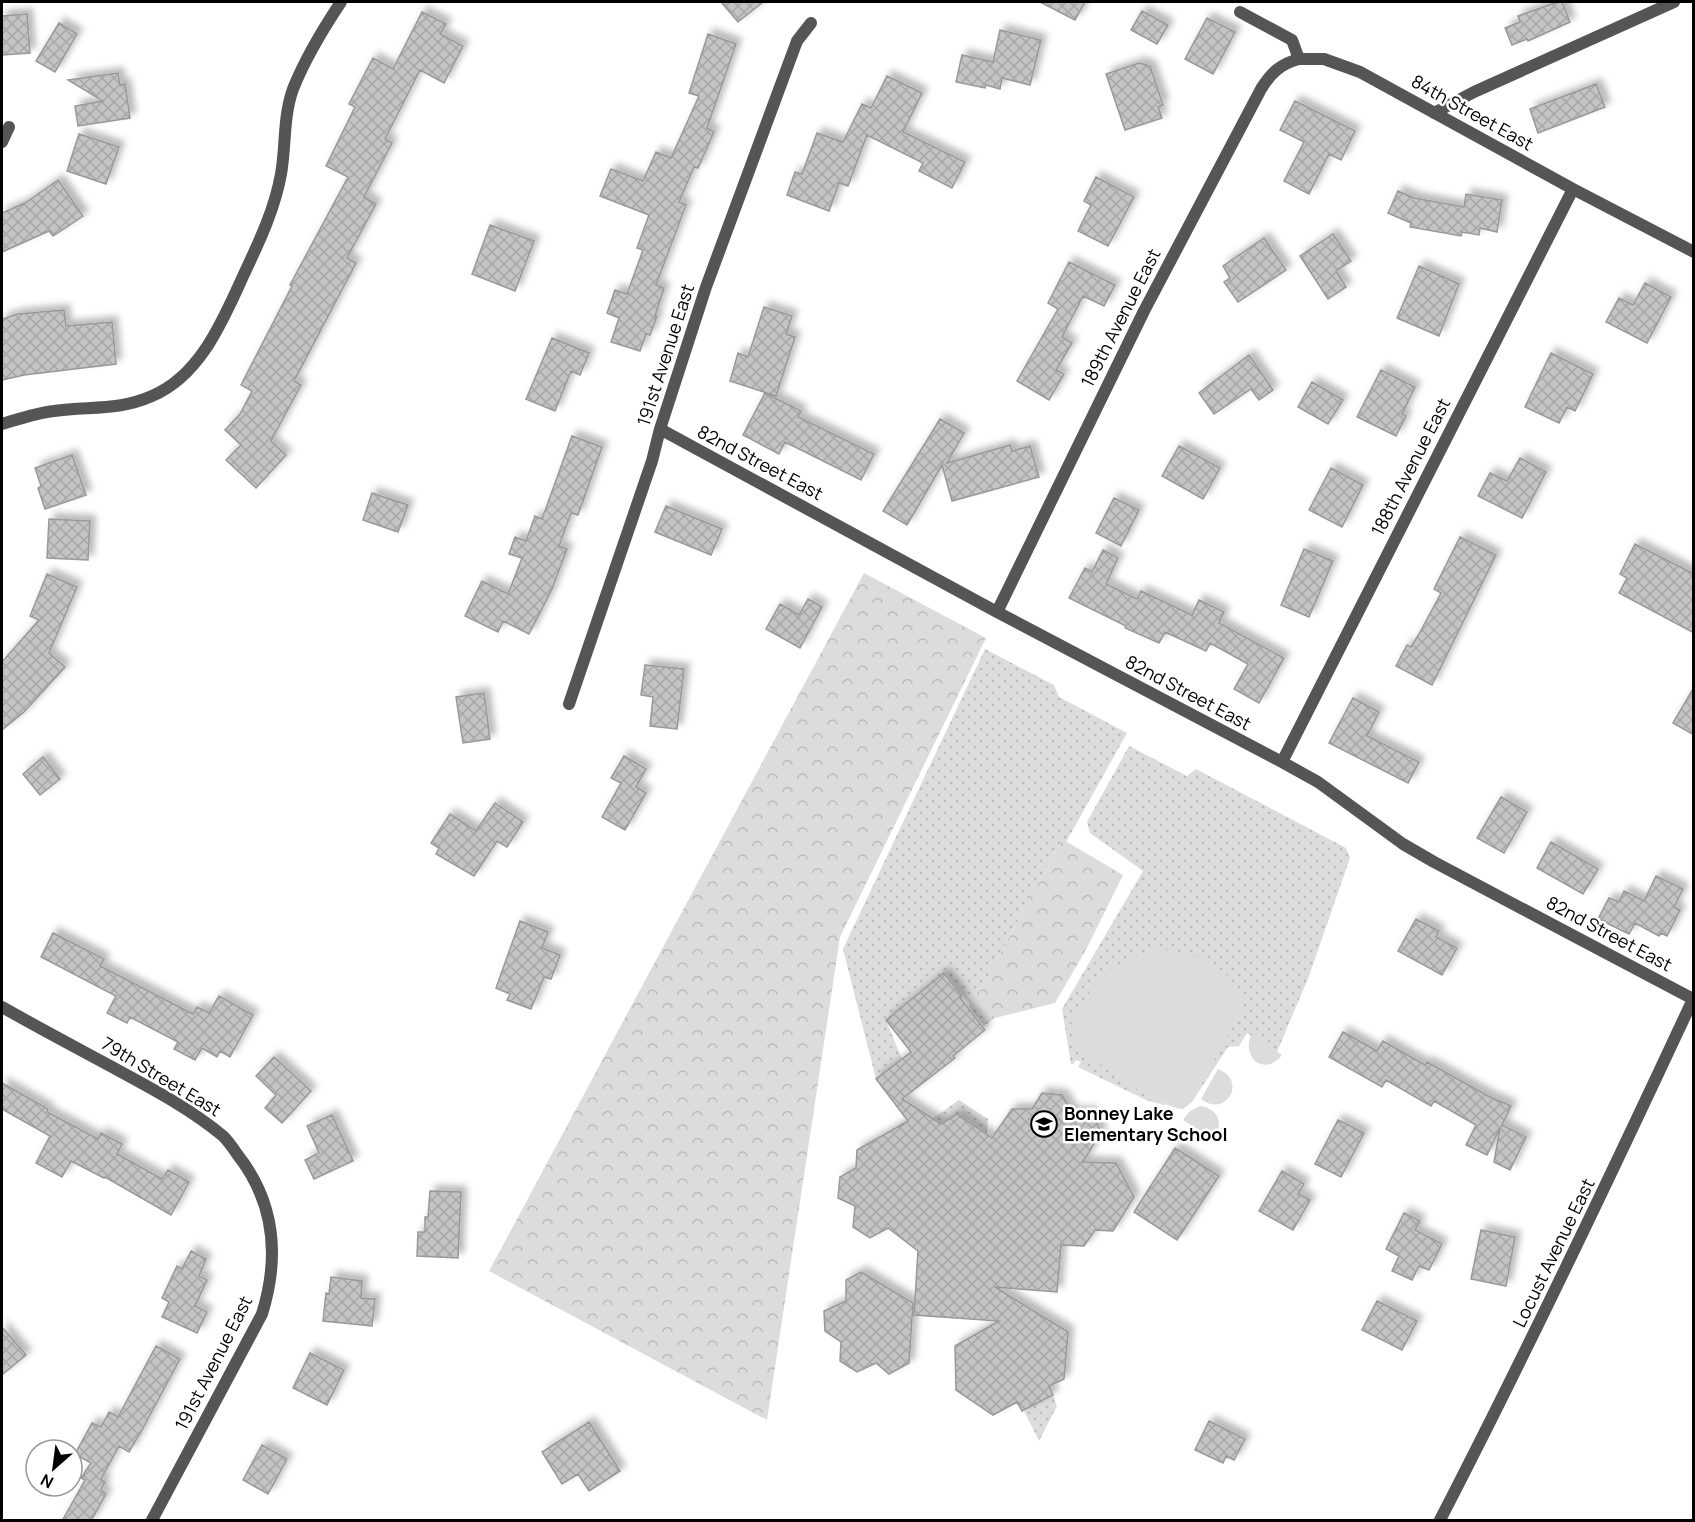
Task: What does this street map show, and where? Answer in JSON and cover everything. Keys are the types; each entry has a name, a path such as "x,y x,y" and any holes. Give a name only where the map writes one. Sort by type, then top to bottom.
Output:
{"street":[{"path":"2,424 54,411 114,408 134,403 155,395 176,382 192,366 222,322 270,215 281,174 287,113 293,89 324,27 341,2"},
{"path":"1434,113 1474,92 1674,2"},
{"path":"1240,12 1292,40 1299,58"},
{"name":"191st Avenue East","path":"569,704 652,461 660,429 706,287 785,71 797,41 811,23"},
{"name":"84th Street East","path":"1299,58 1324,59 1360,72 1573,189 1694,252"},
{"name":"189th Avenue East","path":"997,612 1144,311 1261,89 1269,75 1278,67 1299,58"},
{"path":"2,142 9,127"},
{"name":"188th Avenue East","path":"1282,762 1573,189"},
{"name":"82nd Street East","path":"660,429 997,612 1282,762 1318,782 1423,856 1693,998"},
{"name":"Locust Avenue East","path":"1440,1521 1518,1369 1644,1107 1693,998"},
{"name":"79th Street East","path":"2,1007 139,1081 188,1111 224,1137 253,1174 267,1213"},
{"name":"191st Avenue East","path":"152,1521 262,1314 268,1296 273,1250 267,1213"}],"green space":[{"path":"864,573 986,638 840,937 767,1420 489,1271"},
{"path":"985,649 1054,685 1059,697 1127,733 1066,842 1062,839 981,990 968,997 995,1018 984,1026 969,1007 970,1004 944,973 919,993 935,1014 911,1000 886,1020 902,1059 876,1079 843,949"},
{"path":"1129,746 1187,776 1196,769 1346,848 1350,858 1309,976 1277,1052 1247,1033 1239,1046 1228,1047 1192,1102 1243,1004 1147,1094 1167,1106 1146,1100 1078,1067 1081,1062 1076,1060 1071,1064 1062,1009 1143,871 1090,833 1087,822"},
{"path":"1062,839 1123,875 1088,946 1055,1003 995,1018 968,997 981,990"},
{"path":"1154,949 1193,954 1230,977 1244,1004 1192,1102 1183,1109 1158,1101 1142,1092 1073,1045 1071,1019 1092,989 1115,966"},
{"path":"1251,1035 1282,1055 1269,1064 1257,1062 1249,1052"},
{"path":"1218,1069 1227,1074 1232,1081 1232,1089 1225,1101 1210,1104 1201,1099"},
{"path":"959,1100 988,1119 986,1143 957,1115 941,1124 932,1119"},
{"path":"1200,1106 1211,1110 1218,1118 1219,1128 1213,1139 1183,1120 1189,1112"},
{"path":"1053,1395 1057,1406 1039,1441 1024,1411"}],"building":[{"path":"721,2 763,2 738,22"},
{"path":"1040,2 1085,2 1075,20"},
{"path":"1562,2 1570,22 1528,41 1527,39 1512,45 1505,28 1520,22 1518,16"},
{"path":"1142,11 1168,25 1157,44 1131,30"},
{"path":"422,12 446,24 440,34 463,46 444,83 420,70 385,139 392,143 364,197 376,204 347,258 356,263 294,381 301,385 271,441 286,455 256,488 226,460 241,445 225,430 240,414 252,391 241,385 292,286 290,285 348,177 326,166 355,107 349,104 373,58 393,69"},
{"path":"27,14 30,53 2,55 2,16"},
{"path":"1207,18 1235,32 1213,74 1185,59"},
{"path":"59,23 77,34 55,72 36,61"},
{"path":"1000,30 1041,40 1030,85 1002,78 1000,89 956,82 962,55 993,62"},
{"path":"708,34 736,44 707,128 714,132 698,168 694,167 679,202 686,205 656,285 664,288 655,316 657,316 650,335 646,334 640,351 611,342 619,318 607,313 615,290 627,294 643,250 637,248 649,215 600,196 611,169 643,181 656,152 671,158 699,96 689,93"},
{"path":"1139,63 1150,66 1163,105 1158,107 1162,118 1125,130 1106,74"},
{"path":"118,73 120,85 125,84 130,118 78,126 75,106 103,101 68,80"},
{"path":"887,76 922,93 903,132 965,162 952,188 919,171 923,163 867,135 848,186 839,183 829,211 787,195 795,172 802,174 817,133 843,142 862,104 871,108"},
{"path":"1596,84 1605,107 1538,133 1530,109"},
{"path":"1295,101 1355,131 1341,160 1329,154 1309,194 1284,181 1304,142 1280,130"},
{"path":"79,134 119,147 106,184 67,171"},
{"path":"1096,177 1134,197 1108,246 1078,231 1091,205 1084,201"},
{"path":"58,180 83,216 53,236 49,231 2,252 2,213 25,203"},
{"path":"1398,191 1414,198 1464,207 1466,194 1502,200 1497,232 1480,228 1479,235 1462,232 1461,236 1410,227 1411,223 1388,213"},
{"path":"490,225 534,241 515,291 472,274"},
{"path":"1333,234 1351,261 1336,271 1346,287 1328,299 1300,256"},
{"path":"1264,238 1286,270 1238,302 1224,282 1230,278 1223,266"},
{"path":"1069,262 1115,285 1104,306 1083,296 1062,337 1072,343 1056,370 1064,374 1049,400 1017,381 1058,309 1048,303"},
{"path":"1419,266 1459,284 1439,336 1397,318"},
{"path":"1645,283 1671,297 1647,343 1606,322 1619,298 1633,305"},
{"path":"764,307 792,316 786,334 795,337 776,396 730,381 738,353 748,357"},
{"path":"64,310 66,326 112,322 116,364 24,375 2,380 2,319 18,314"},
{"path":"552,338 589,353 580,375 571,371 555,411 526,399"},
{"path":"1551,353 1593,374 1575,411 1567,407 1559,423 1525,407"},
{"path":"1249,355 1273,390 1259,400 1251,389 1214,414 1199,393"},
{"path":"1381,370 1415,387 1402,414 1406,416 1396,436 1357,417"},
{"path":"1312,382 1343,400 1328,424 1298,407"},
{"path":"765,393 801,411 798,417 874,454 861,480 785,442 779,454 743,435"},
{"path":"940,419 964,433 947,463 1010,445 1012,451 1030,446 1039,477 952,501 942,465 907,525 883,511"},
{"path":"572,436 602,447 578,515 571,513 559,546 567,549 552,589 529,634 503,621 498,632 465,616 482,581 508,594 522,558 509,554 515,537 526,541 535,516 542,519"},
{"path":"1179,446 1220,468 1203,499 1162,476"},
{"path":"72,455 86,495 45,509 38,488 41,486 35,468"},
{"path":"1520,458 1546,472 1522,518 1478,496 1490,473 1507,481"},
{"path":"1331,468 1363,485 1342,527 1309,510"},
{"path":"372,493 408,505 398,532 363,520"},
{"path":"1114,498 1139,510 1121,546 1096,533"},
{"path":"666,506 722,529 711,555 655,532"},
{"path":"49,519 90,521 88,560 47,558"},
{"path":"1460,537 1496,555 1432,685 1396,666 1407,645 1411,647 1441,593 1434,589"},
{"path":"1635,544 1694,574 1694,633 1619,593 1627,578 1620,574"},
{"path":"1304,549 1333,561 1309,617 1281,605"},
{"path":"1103,550 1118,558 1106,584 1137,599 1141,591 1192,615 1199,600 1224,612 1219,623 1284,658 1259,703 1234,689 1248,664 1210,643 1206,651 1165,632 1159,643 1069,598 1085,568 1092,572"},
{"path":"47,574 77,587 49,653 65,667 24,712 2,730 2,662 39,620 30,616"},
{"path":"808,599 822,607 800,648 766,629 780,604 799,615"},
{"path":"645,665 684,669 677,729 650,726 653,697 641,695"},
{"path":"1694,687 1694,735 1673,723"},
{"path":"484,693 490,739 463,743 456,697"},
{"path":"1353,698 1379,712 1367,736 1419,762 1408,783 1329,743"},
{"path":"624,756 646,769 636,787 646,793 625,830 602,817 621,783 611,778"},
{"path":"43,757 60,779 40,795 23,774"},
{"path":"1501,797 1527,812 1504,853 1477,838"},
{"path":"495,803 523,822 507,847 497,841 474,876 436,854 439,848 431,843 450,814 476,831"},
{"path":"1551,842 1598,869 1583,894 1537,868"},
{"path":"1656,876 1683,889 1674,907 1680,910 1667,936 1661,933 1659,936 1635,923 1629,934 1598,919 1609,898 1619,902 1624,891 1644,901"},
{"path":"1416,919 1439,931 1436,937 1457,948 1442,975 1398,951"},
{"path":"520,921 548,932 542,948 560,955 551,979 544,977 531,1009 507,1000 510,994 496,988"},
{"path":"53,933 104,959 100,966 193,1014 197,1007 209,1013 219,996 253,1015 230,1057 220,1051 217,1057 202,1048 195,1060 174,1049 178,1042 130,1017 127,1023 107,1013 116,996 41,957"},
{"path":"944,973 985,1030 953,1056 955,1058 902,1099 941,1124 957,1114 992,1138 1012,1109 1032,1109 1042,1093 1062,1095 1072,1112 1091,1112 1101,1132 1083,1162 1116,1163 1134,1197 1113,1231 1095,1230 1084,1246 1061,1245 1057,1292 995,1287 1068,1332 1064,1379 1049,1386 1053,1395 1022,1411 1017,1402 993,1415 956,1390 955,1346 999,1321 914,1315 918,1251 888,1228 870,1238 853,1227 855,1206 838,1198 840,1177 856,1168 857,1150 908,1121 876,1079 911,1052 886,1020"},
{"path":"1343,1032 1377,1051 1383,1041 1425,1065 1427,1062 1511,1106 1502,1125 1526,1137 1510,1170 1494,1162 1500,1128 1487,1155 1466,1145 1476,1125 1434,1101 1431,1106 1386,1080 1382,1087 1329,1057"},
{"path":"274,1057 311,1091 282,1123 265,1108 276,1095 256,1076"},
{"path":"2,1083 48,1109 47,1112 98,1139 101,1133 122,1144 117,1154 162,1179 168,1170 189,1182 171,1215 105,1177 71,1161 62,1177 36,1163 50,1136 2,1109"},
{"path":"332,1115 353,1161 314,1179 305,1160 319,1153 307,1126"},
{"path":"1338,1120 1364,1133 1341,1177 1315,1164"},
{"path":"1175,1148 1219,1176 1177,1240 1134,1212"},
{"path":"1282,1171 1304,1184 1298,1194 1310,1200 1293,1230 1259,1211"},
{"path":"430,1191 461,1192 458,1258 417,1256 418,1232 425,1232 425,1217 428,1217"},
{"path":"1404,1213 1420,1221 1415,1230 1442,1244 1429,1270 1419,1266 1412,1280 1392,1271 1399,1256 1386,1249"},
{"path":"1481,1230 1515,1237 1506,1286 1471,1279"},
{"path":"191,1251 206,1259 199,1276 207,1280 195,1306 207,1312 197,1333 162,1317 169,1302 162,1298 177,1266 182,1269"},
{"path":"861,1272 913,1303 909,1363 889,1374 876,1363 857,1372 840,1361 841,1342 825,1331 824,1311 846,1301 846,1280"},
{"path":"331,1277 362,1281 361,1298 375,1299 372,1326 323,1321 326,1293 329,1294"},
{"path":"1377,1301 1417,1321 1402,1350 1362,1330"},
{"path":"2,1327 26,1355 2,1375"},
{"path":"156,1346 180,1359 129,1452 119,1446 101,1479 105,1482 101,1490 106,1494 91,1521 62,1521 75,1498 84,1498 84,1474 91,1463 84,1459 84,1438 92,1423 101,1427 109,1412 118,1417"},
{"path":"310,1353 344,1370 327,1405 293,1388"},
{"path":"1209,1421 1245,1439 1234,1460 1226,1456 1223,1463 1195,1450"},
{"path":"589,1422 620,1471 589,1491 578,1474 562,1484 542,1452"},
{"path":"262,1445 287,1459 268,1494 243,1480"}],"place":[{"name":"Bonney Lake Elementary School","path":"1044,1124"}]}
